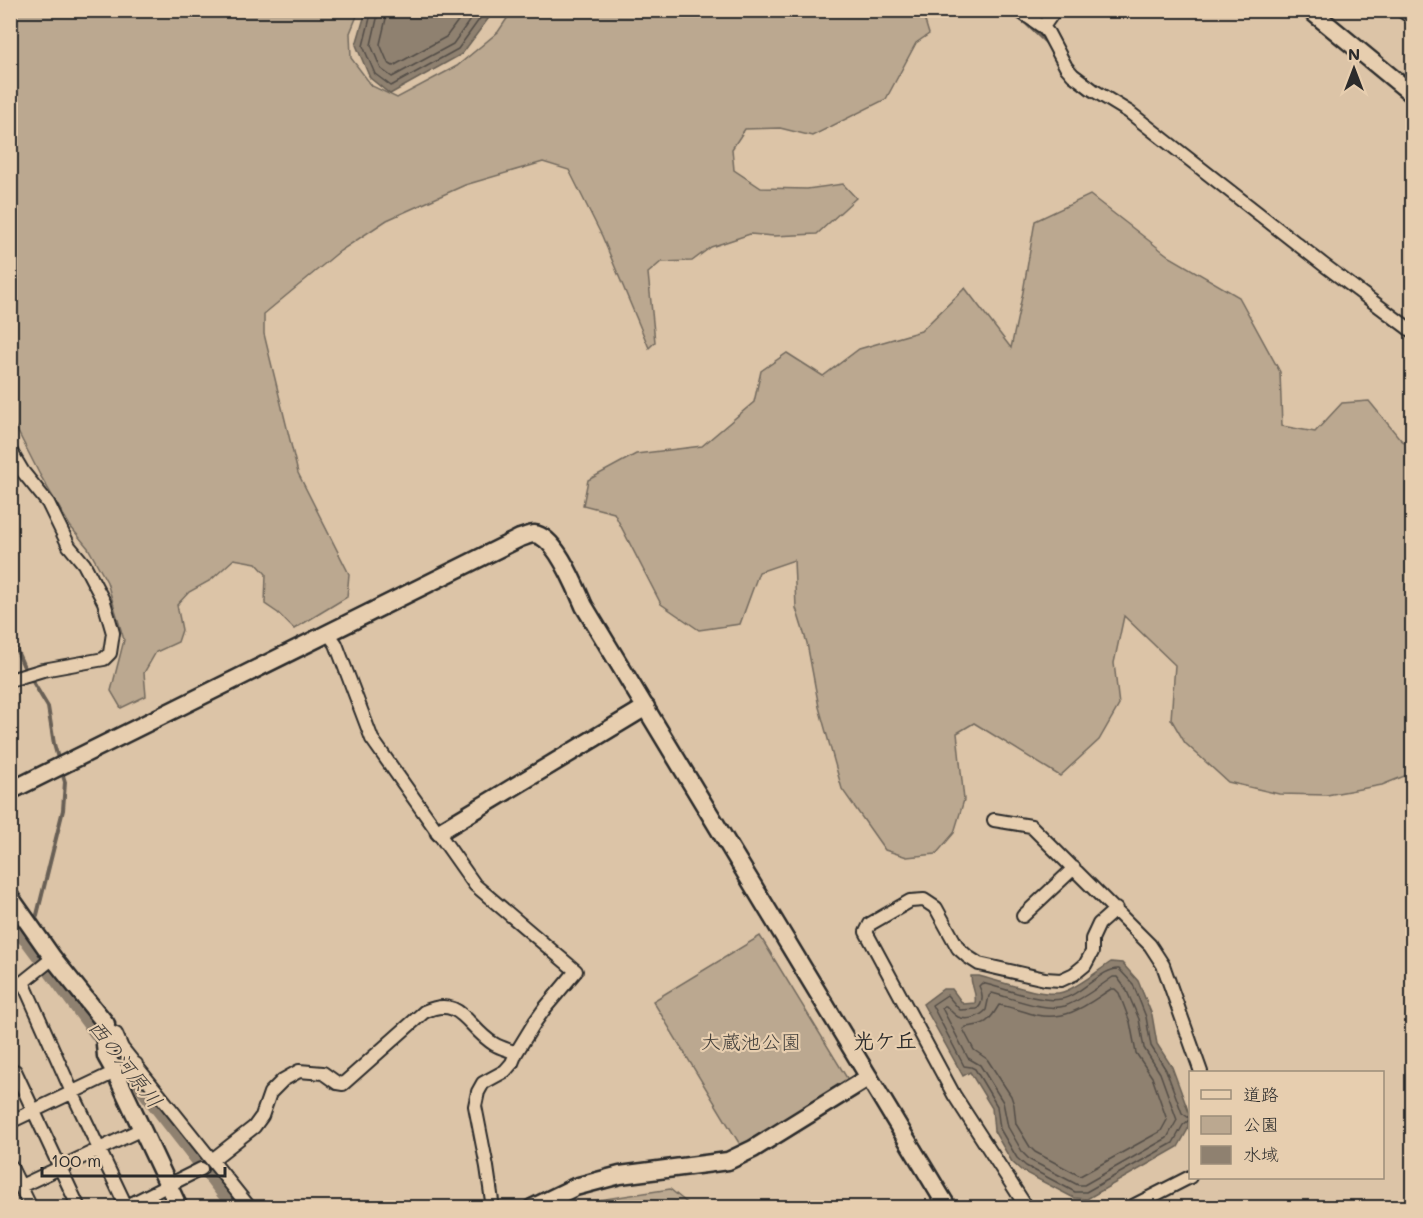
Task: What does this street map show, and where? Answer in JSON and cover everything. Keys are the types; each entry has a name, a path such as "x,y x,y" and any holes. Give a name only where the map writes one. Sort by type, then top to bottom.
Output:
{"street":[{"path":"1018,10 1043,27 1073,75 1129,112 1324,265 1413,331"},
{"path":"1043,27 1055,10"},
{"path":"1310,10 1413,94"},
{"path":"1401,10 1413,18"},
{"path":"10,450 23,472 48,503 69,546 84,564 104,602 113,633 110,653 104,659 43,670 10,680"},
{"path":"10,791 520,538 535,534 555,548 584,606 948,1208"},
{"path":"328,633 336,644 372,739 475,885 576,971 545,1008 516,1053 512,1064 483,1083 478,1092 476,1106 493,1208"},
{"path":"439,832 646,707"},
{"path":"994,820 1031,826 1150,945 1163,965 1202,1071"},
{"path":"1023,916 1074,868"},
{"path":"10,897 53,958 106,1023 106,1056 128,1069 161,1098 250,1208"},
{"path":"1027,1208 954,1095 866,932 870,924 910,901 924,900 936,908 958,948 979,964 1045,979 1061,980 1074,974 1085,964 1092,952 1092,939 1099,924 1116,909"},
{"path":"10,987 23,982 53,958"},
{"path":"23,982 126,1207 201,1169"},
{"path":"212,1160 254,1127 262,1116 270,1093 283,1080 299,1071 323,1073 337,1083 343,1084 424,1012 435,1007 448,1006 458,1010 493,1044 516,1053"},
{"path":"10,1122 72,1092 128,1069"},
{"path":"128,1069 142,1129 179,1208"},
{"path":"15,1071 79,1208"},
{"path":"532,1208 574,1187 620,1175 728,1161 753,1149 869,1077"},
{"path":"21,1186 142,1129"},
{"path":"10,1165 31,1208"},
{"path":"1130,1208 1189,1178"}],"green space":[{"path":"11,10 359,11 350,33 351,58 372,86 397,98 457,66 498,32 512,11 922,11 929,34 916,43 886,99 812,136 780,128 745,129 732,149 734,170 761,188 807,189 843,184 856,198 817,234 774,236 750,234 711,247 692,261 661,262 648,273 655,342 649,348 602,236 569,170 543,162 465,185 387,220 340,251 264,314 264,334 298,473 349,574 347,597 294,629 265,604 266,574 256,563 234,559 211,580 189,592 177,605 182,630 178,642 156,652 144,673 146,696 121,708 111,691 124,640 107,582 88,548 70,526 40,475 11,418"},
{"path":"1090,195 1170,257 1239,297 1280,372 1282,426 1315,432 1342,403 1369,401 1401,440 1412,447 1412,773 1382,785 1327,795 1279,794 1228,782 1185,743 1171,719 1175,665 1124,616 1114,663 1119,705 1099,740 1060,776 974,723 957,733 964,800 954,833 936,854 907,857 885,850 842,789 819,707 807,643 796,608 794,560 759,572 740,624 699,630 661,604 614,513 583,505 588,480 636,454 702,446 754,402 761,371 787,353 823,376 859,349 921,331 965,288 1011,348 1035,221"},
{"name":"大蔵池公園","path":"760,936 850,1083 742,1148 653,1001"},
{"path":"670,1189 692,1207 577,1207 599,1200"}],"water":[{"path":"366,10 494,11 462,54 390,94 370,78 356,45"},
{"path":"1111,962 1122,963 1138,981 1152,1015 1157,1044 1172,1067 1189,1113 1188,1129 1178,1147 1087,1199 1074,1198 1022,1171 1012,1162 994,1131 992,1108 970,1072 963,1076 923,1004 943,989 952,989 963,1004 975,1003 971,976 1045,993 1063,992 1082,983"}],"waterway":[{"path":"1008,10 1047,43"},
{"path":"1074,83 1092,97"},
{"path":"10,635 24,667 48,707 59,762"},
{"path":"35,923 63,810 65,782 61,769"},
{"name":"西の河原川","path":"10,921 31,939 115,1052 138,1077 240,1208"}],"district":[{"name":"光ケ丘","path":"885,1041"}]}
